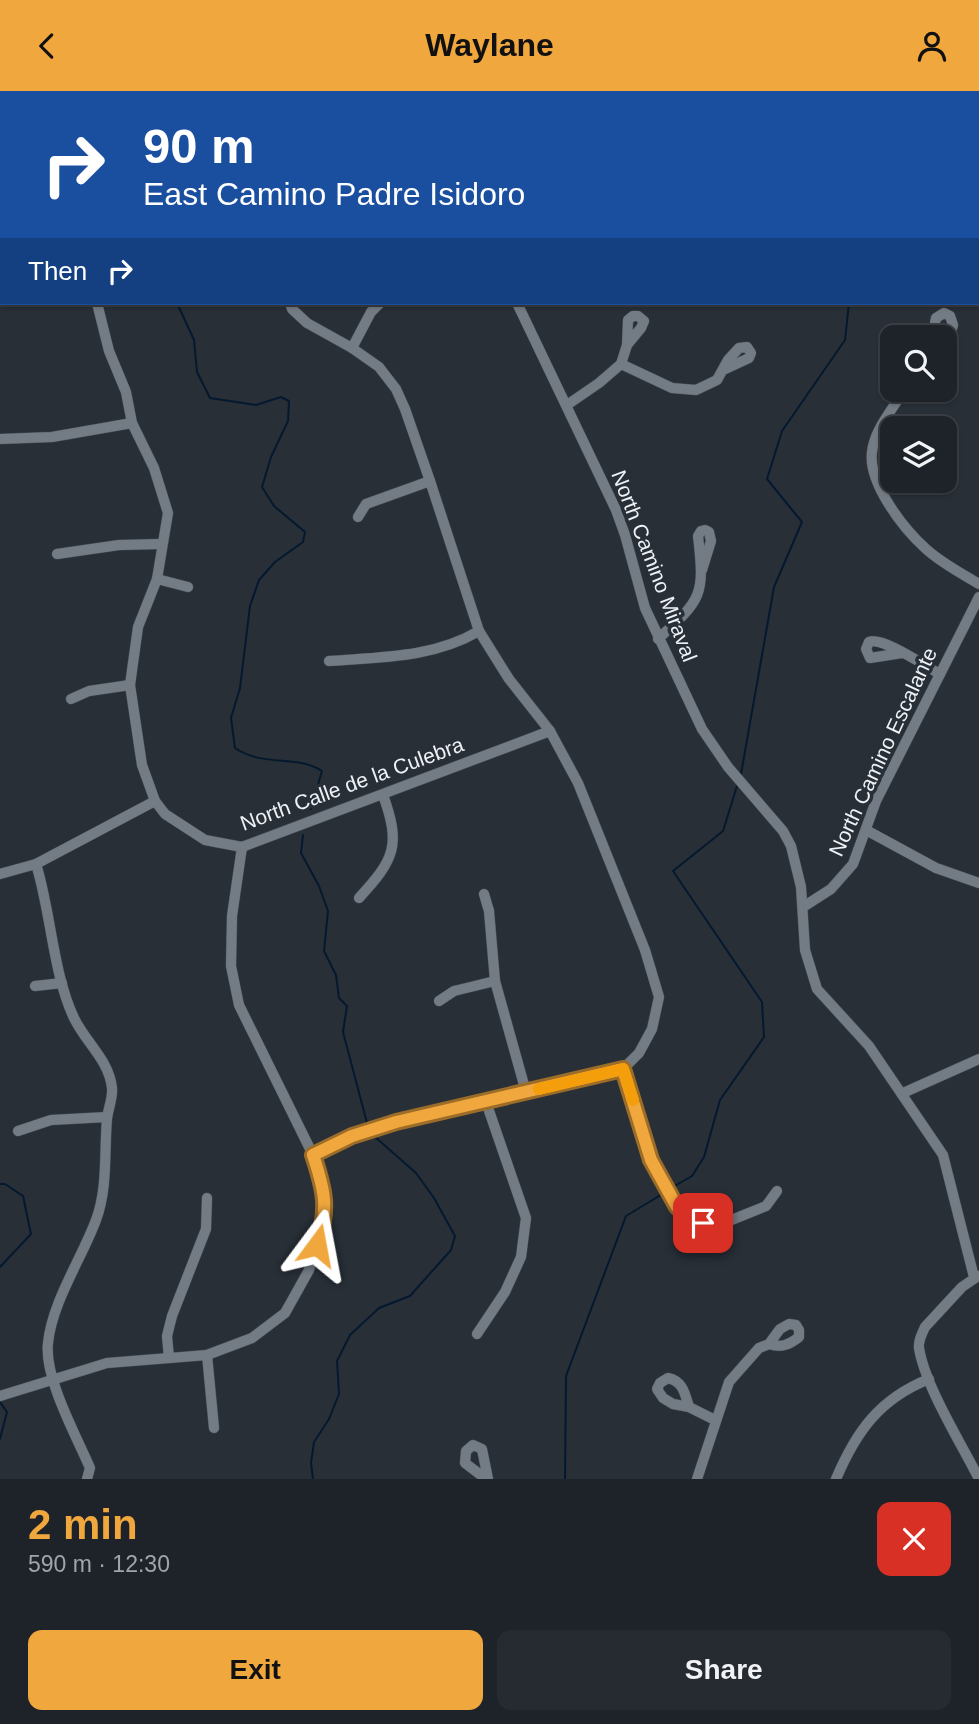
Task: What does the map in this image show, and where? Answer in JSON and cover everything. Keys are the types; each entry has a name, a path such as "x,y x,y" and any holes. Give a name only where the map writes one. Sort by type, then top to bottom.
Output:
{"street":[{"name":"North Calle de la Culebra","path":"98,305 109,351 126,392 132,423 154,468 168,513 157,579 138,627 130,685 142,765 155,801 165,814 205,840 242,847 550,731"},
{"path":"291,305 307,323 352,348 379,367 396,389 430,481 479,631 509,679 550,731 578,783 645,950 659,997 652,1029 639,1053 623,1069 396,1122 352,1136 313,1155"},
{"path":"352,348 371,312 378,305"},
{"name":"North Camino Miraval","path":"518,305 621,523 640,593 658,639 709,742 788,838 798,870 805,950 817,989 869,1047 943,1154 977,1277"},
{"path":"935,325 936,318 944,313 952,319 953,325"},
{"path":"567,405 621,364 627,345"},
{"path":"621,364 672,388 696,390 717,380 723,370"},
{"path":"897,402 873,446 871,460 877,482 888,502 924,547 979,584"},
{"path":"0,439 51,437 132,423"},
{"path":"358,517 366,504 430,481"},
{"path":"57,554 118,545 161,544"},
{"path":"658,639 695,603 701,587 702,570"},
{"path":"157,579 188,587"},
{"name":"North Camino Escalante","path":"803,907 825,894 848,871 857,857 876,801 979,597"},
{"path":"329,661 414,655 465,640 479,631"},
{"path":"902,653 940,674"},
{"path":"71,699 89,691 130,685"},
{"path":"359,898 378,878 394,846 392,820 383,795"},
{"path":"0,874 36,864 155,801"},
{"path":"866,830 936,868 979,883"},
{"path":"0,1396 107,1363 207,1355 252,1338 285,1313 309,1270 325,1221 323,1187 313,1155 239,1005 231,966 232,916 242,847"},
{"path":"36,864 44,889 62,983 75,1019 104,1063 113,1089 107,1117 104,1183 97,1217 55,1313 47,1344 52,1379 90,1468 87,1479"},
{"path":"484,894 489,912 495,981 526,1092"},
{"path":"439,1001 454,991 495,981"},
{"path":"35,986 62,983"},
{"path":"903,1093 979,1059"},
{"path":"623,1069 651,1160 677,1207 703,1223 729,1221 766,1206 777,1191"},
{"path":"477,1334 505,1292 521,1258 526,1218 486,1102"},
{"path":"18,1131 51,1120 107,1117"},
{"path":"169,1358 167,1336 206,1229 207,1198"},
{"path":"977,1277 962,1287 925,1327 919,1347 929,1379 979,1479"},
{"path":"697,1479 729,1382 759,1348 769,1344"},
{"path":"207,1355 214,1428"},
{"path":"836,1479 849,1448 864,1425 881,1407 929,1379"},
{"path":"690,1407 715,1420"}],"waterway":[{"path":"178,305 194,340 197,372 210,398 256,405 281,397 289,401 288,421 271,457 262,487 274,506 305,532 303,542 275,562 259,580 250,606 240,688 231,718 235,748 258,758 302,763 322,771 311,809"},
{"path":"741,774 774,587 802,522 767,479 782,431 845,340 849,305"},
{"path":"671,1188 692,1176 704,1157 720,1100 764,1037 762,1002 673,871 723,831 737,786"},
{"path":"303,835 301,853 319,886 328,911 324,951 336,975 339,998 347,1006 343,1032 367,1123"},
{"path":"313,1479 311,1463 314,1442 329,1419 339,1394 337,1361 350,1335 379,1308 410,1296 451,1250 455,1236 434,1198 416,1173 374,1136"},
{"path":"0,1184 5,1184 23,1196 31,1234 0,1267"},
{"path":"565,1479 566,1376 626,1216 664,1193"},
{"path":"0,1402 7,1412 0,1439"}],"slow traffic":[{"path":"539,1089 623,1069 633,1100"}],"route":[{"path":"317,1245 325,1221 323,1187 313,1155 352,1136 396,1122 623,1069 651,1160 677,1207 703,1223"}]}
